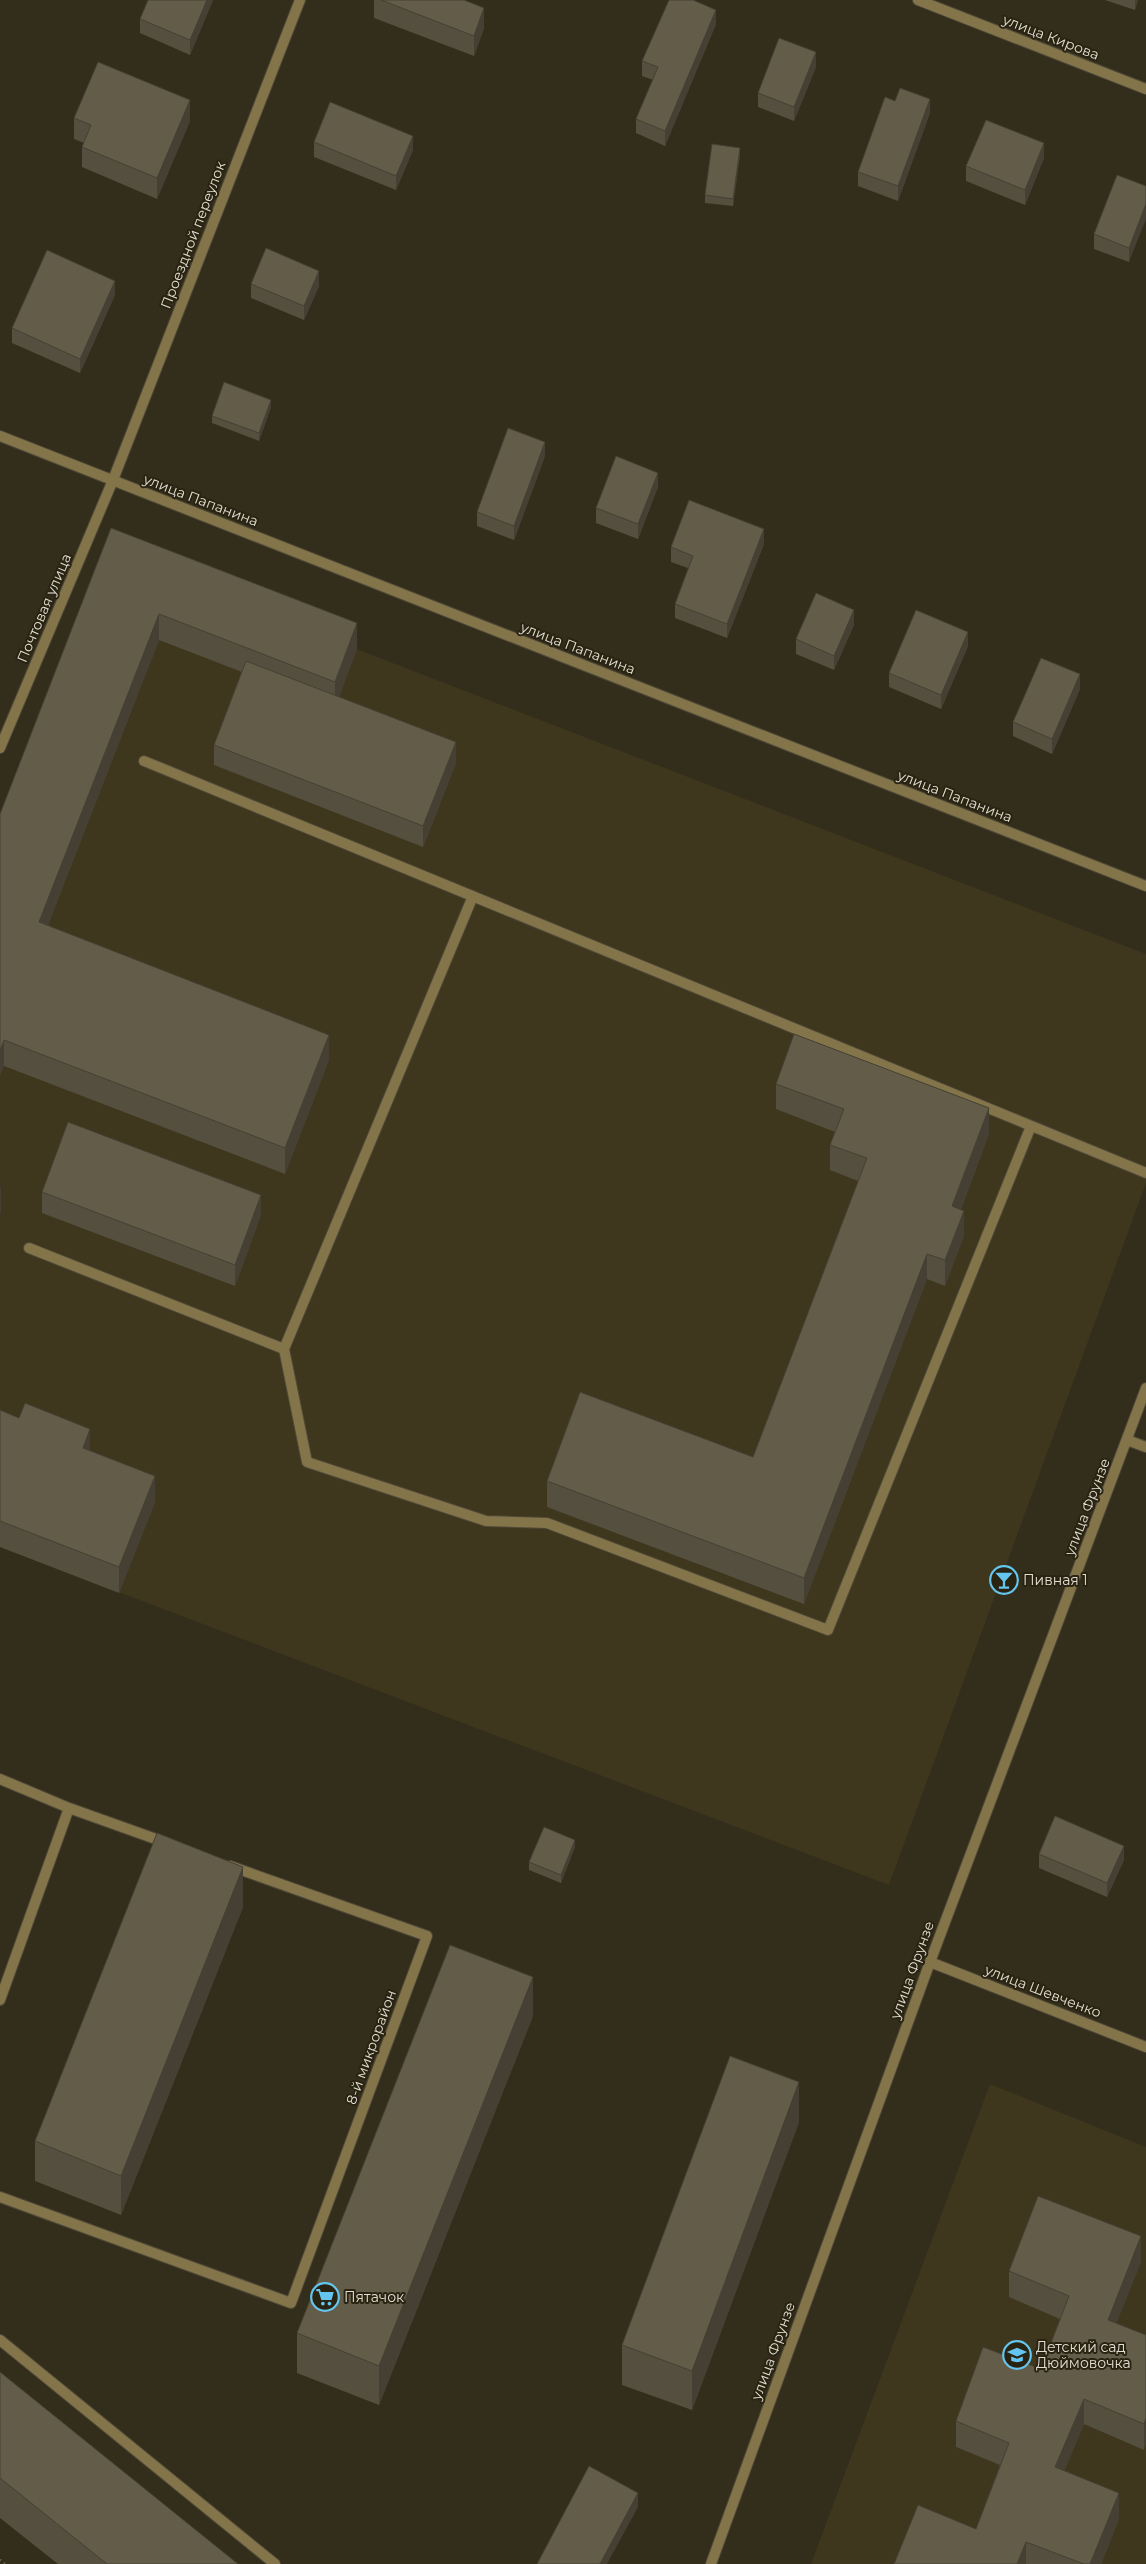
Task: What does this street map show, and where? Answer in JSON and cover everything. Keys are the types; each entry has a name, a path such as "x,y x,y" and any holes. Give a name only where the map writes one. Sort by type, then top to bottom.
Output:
{"street":[{"name":"Проездной переулок","path":"112,480 300,0"},
{"name":"улица Кирова","path":"918,0 1146,90"},
{"name":"улица Папанина","path":"0,436 1146,886"},
{"name":"Почтовая улица","path":"0,748 112,480"},
{"path":"144,761 1146,1173"},
{"path":"473,896 284,1349 307,1462 486,1521 547,1523 828,1630 1031,1126"},
{"path":"29,1248 284,1349"},
{"name":"улица Фрунзе","path":"710,2564 930,1962 1146,1388"},
{"path":"1127,1440 1146,1447"},
{"path":"0,1779 69,1808 179,1847"},
{"path":"0,2000 69,1808"},
{"name":"8-й микрорайон","path":"0,2197 291,2303 427,1936 216,1860"},
{"name":"улица Шевченко","path":"930,1962 1146,2047"},
{"path":"0,2340 275,2564"}],"path":[{"path":"0,2560 5,2564"}],"shaded area":[{"path":"111,554 1146,954 1146,1183 889,1885 0,1547 0,840"},
{"name":"Детский сад Дюймовочка","path":"990,2084 1146,2147 1146,2564 811,2564"}],"building":[{"path":"148,0 207,0 190,40 140,19"},
{"path":"381,0 464,0 484,8 474,36"},
{"path":"669,0 693,0 716,10 665,131 636,119 658,67 642,61"},
{"path":"779,38 816,52 794,107 758,93"},
{"path":"98,62 190,100 157,178 82,147 91,125 74,118"},
{"path":"900,88 930,99 898,186 858,172 885,97 895,101"},
{"path":"330,102 413,136 396,176 314,142"},
{"path":"986,120 1044,143 1025,190 966,166"},
{"path":"712,144 740,148 733,199 705,195"},
{"path":"1117,175 1146,186 1146,204 1129,248 1094,234"},
{"path":"266,248 319,271 304,306 251,284"},
{"path":"47,250 115,281 80,359 12,328"},
{"path":"224,382 271,400 259,433 212,416"},
{"path":"508,428 545,442 514,526 477,512"},
{"path":"616,456 658,473 638,524 596,508"},
{"path":"689,500 764,529 727,624 675,604 693,556 671,547"},
{"path":"111,528 357,623 335,682 159,614 39,922 329,1035 285,1148 4,1040 0,1051 0,814"},
{"path":"816,593 854,610 834,656 796,639"},
{"path":"916,610 968,632 941,695 889,673"},
{"path":"1041,658 1080,674 1052,739 1013,722"},
{"path":"246,661 456,742 423,826 214,745"},
{"path":"794,1034 989,1108 952,1206 964,1211 945,1260 927,1254 804,1578 547,1481 580,1392 753,1457 867,1158 830,1145 844,1109 776,1084"},
{"path":"68,1122 261,1195 235,1265 42,1192"},
{"path":"25,1403 90,1429 83,1448 155,1476 119,1567 0,1521 0,1410 19,1418"},
{"path":"1055,1816 1124,1846 1107,1883 1039,1854"},
{"path":"544,1827 575,1840 561,1875 529,1862"},
{"path":"157,1833 243,1867 121,2176 35,2141"},
{"path":"450,1945 533,1977 379,2366 297,2333"},
{"path":"730,2056 799,2082 692,2371 622,2345"},
{"path":"1038,2196 1141,2236 1108,2320 1146,2335 1146,2418 1144,2424 1084,2399 1055,2467 1119,2493 1090,2564 1084,2564 1026,2542 1017,2564 894,2564 918,2505 976,2529 1009,2443 956,2421 983,2347 1041,2369 1069,2296 1009,2271"},
{"path":"0,2372 238,2564 107,2564 0,2478"},
{"path":"589,2466 638,2493 600,2564 537,2564"}],"place":[{"name":"Пивная 1","path":"1004,1580"},
{"name":"Пятачок","path":"325,2297"},
{"name":"Детский сад Дюймовочка","path":"1017,2355"}]}
